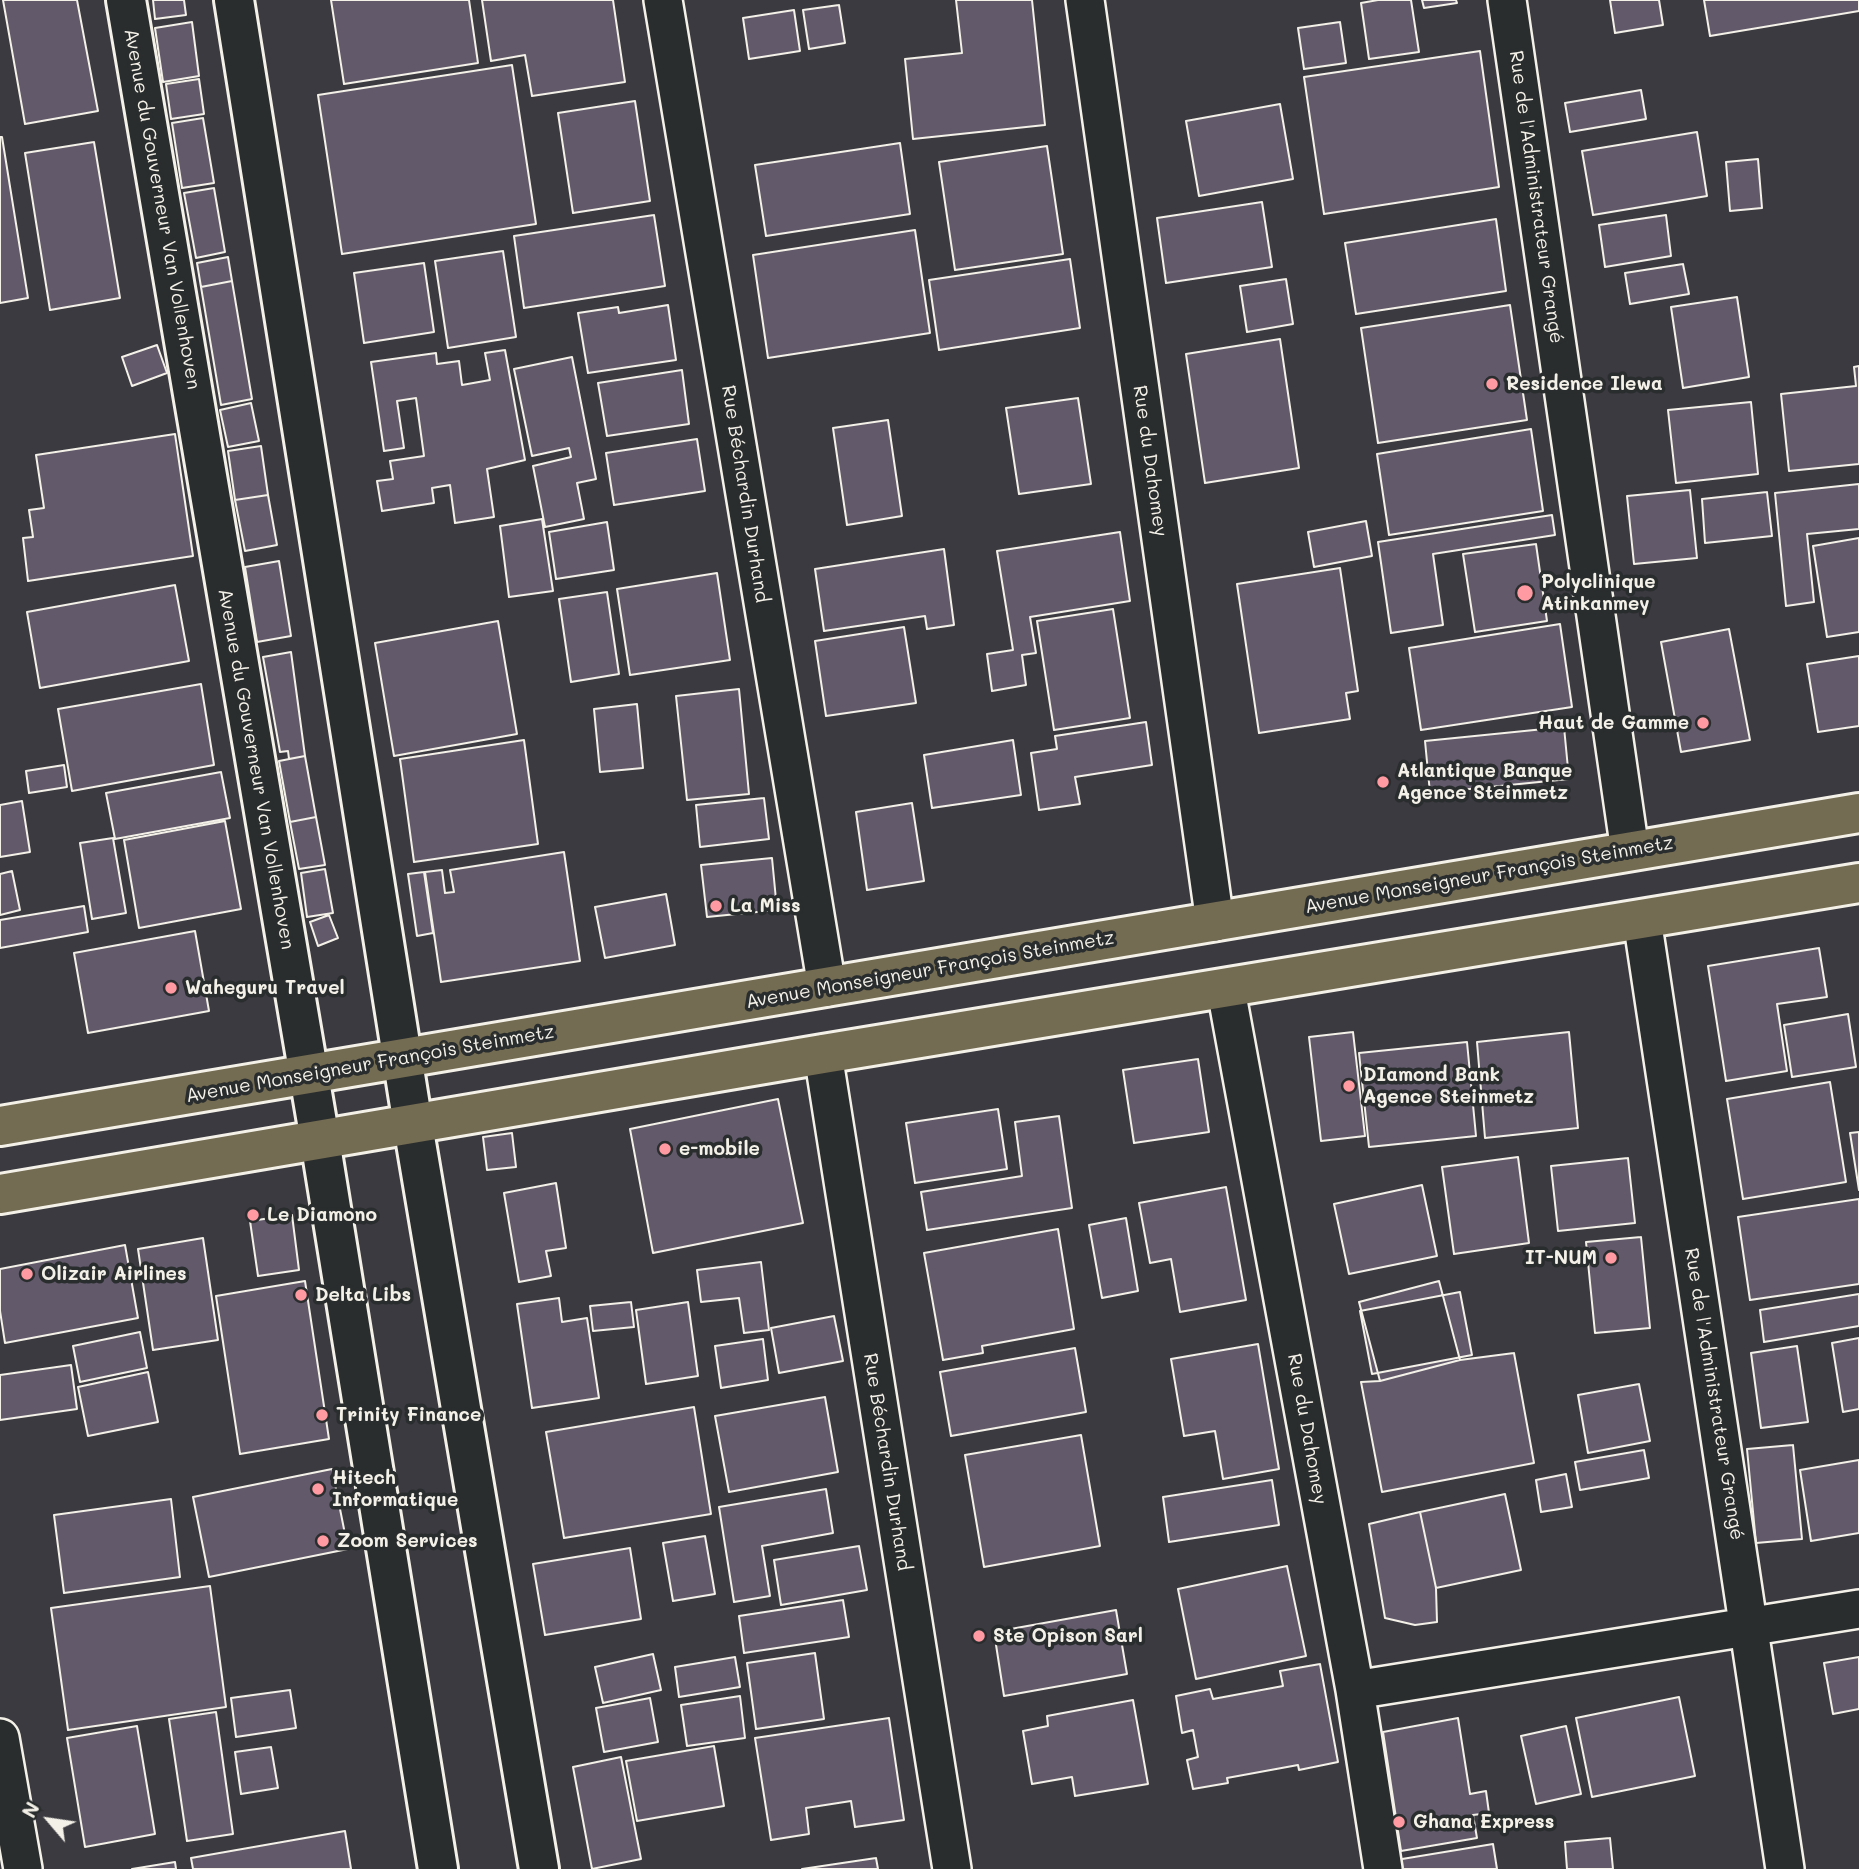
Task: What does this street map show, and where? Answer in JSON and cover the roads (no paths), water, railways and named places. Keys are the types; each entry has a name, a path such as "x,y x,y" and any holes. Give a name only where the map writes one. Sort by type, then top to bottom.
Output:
{"main road":[{"name":"Avenue du Gouverneur Van Vollenhoven","path":"126,0 320,1140 438,1869"},
{"path":"234,0 413,1125 539,1869"},
{"name":"Avenue Monseigneur François Steinmetz","path":"0,1126 1859,813"},
{"path":"0,1194 823,1054 1859,883"}],"street":[{"name":"Rue Béchardin Durhand","path":"663,0 827,987"},
{"name":"Rue du Dahomey","path":"1085,0 1215,922"},
{"name":"Rue de l'Administrateur Grangé","path":"1507,0 1630,851"},
{"name":"Rue de l'Administrateur Grangé","path":"1642,919 1785,1869"},
{"name":"Rue du Dahomey","path":"1226,989 1355,1690 1383,1869"},
{"name":"Rue Béchardin Durhand","path":"823,1054 952,1869"},
{"path":"1355,1690 1859,1609"},
{"path":"0,1738 23,1869"}],"place":[{"name":"Residence Ilewa","path":"1492,384"},
{"name":"Polyclinique Atinkanmey","path":"1525,593"},
{"name":"Haut de Gamme","path":"1703,723"},
{"name":"Atlantique Banque Agence Steinmetz","path":"1383,782"},
{"name":"La Miss","path":"716,906"},
{"name":"Waheguru Travel","path":"171,988"},
{"name":"DIamond Bank Agence Steinmetz","path":"1349,1086"},
{"name":"e-mobile","path":"665,1149"},
{"name":"Le Diamono","path":"253,1215"},
{"name":"IT-NUM","path":"1611,1258"},
{"name":"Olizair Airlines","path":"27,1274"},
{"name":"Delta Libs","path":"301,1295"},
{"name":"Trinity Finance","path":"322,1415"},
{"name":"Hitech Informatique","path":"318,1489"},
{"name":"Zoom Services","path":"323,1541"},
{"name":"Ste Opison Sarl","path":"979,1636"},
{"name":"Ghana Express","path":"1399,1822"}]}
